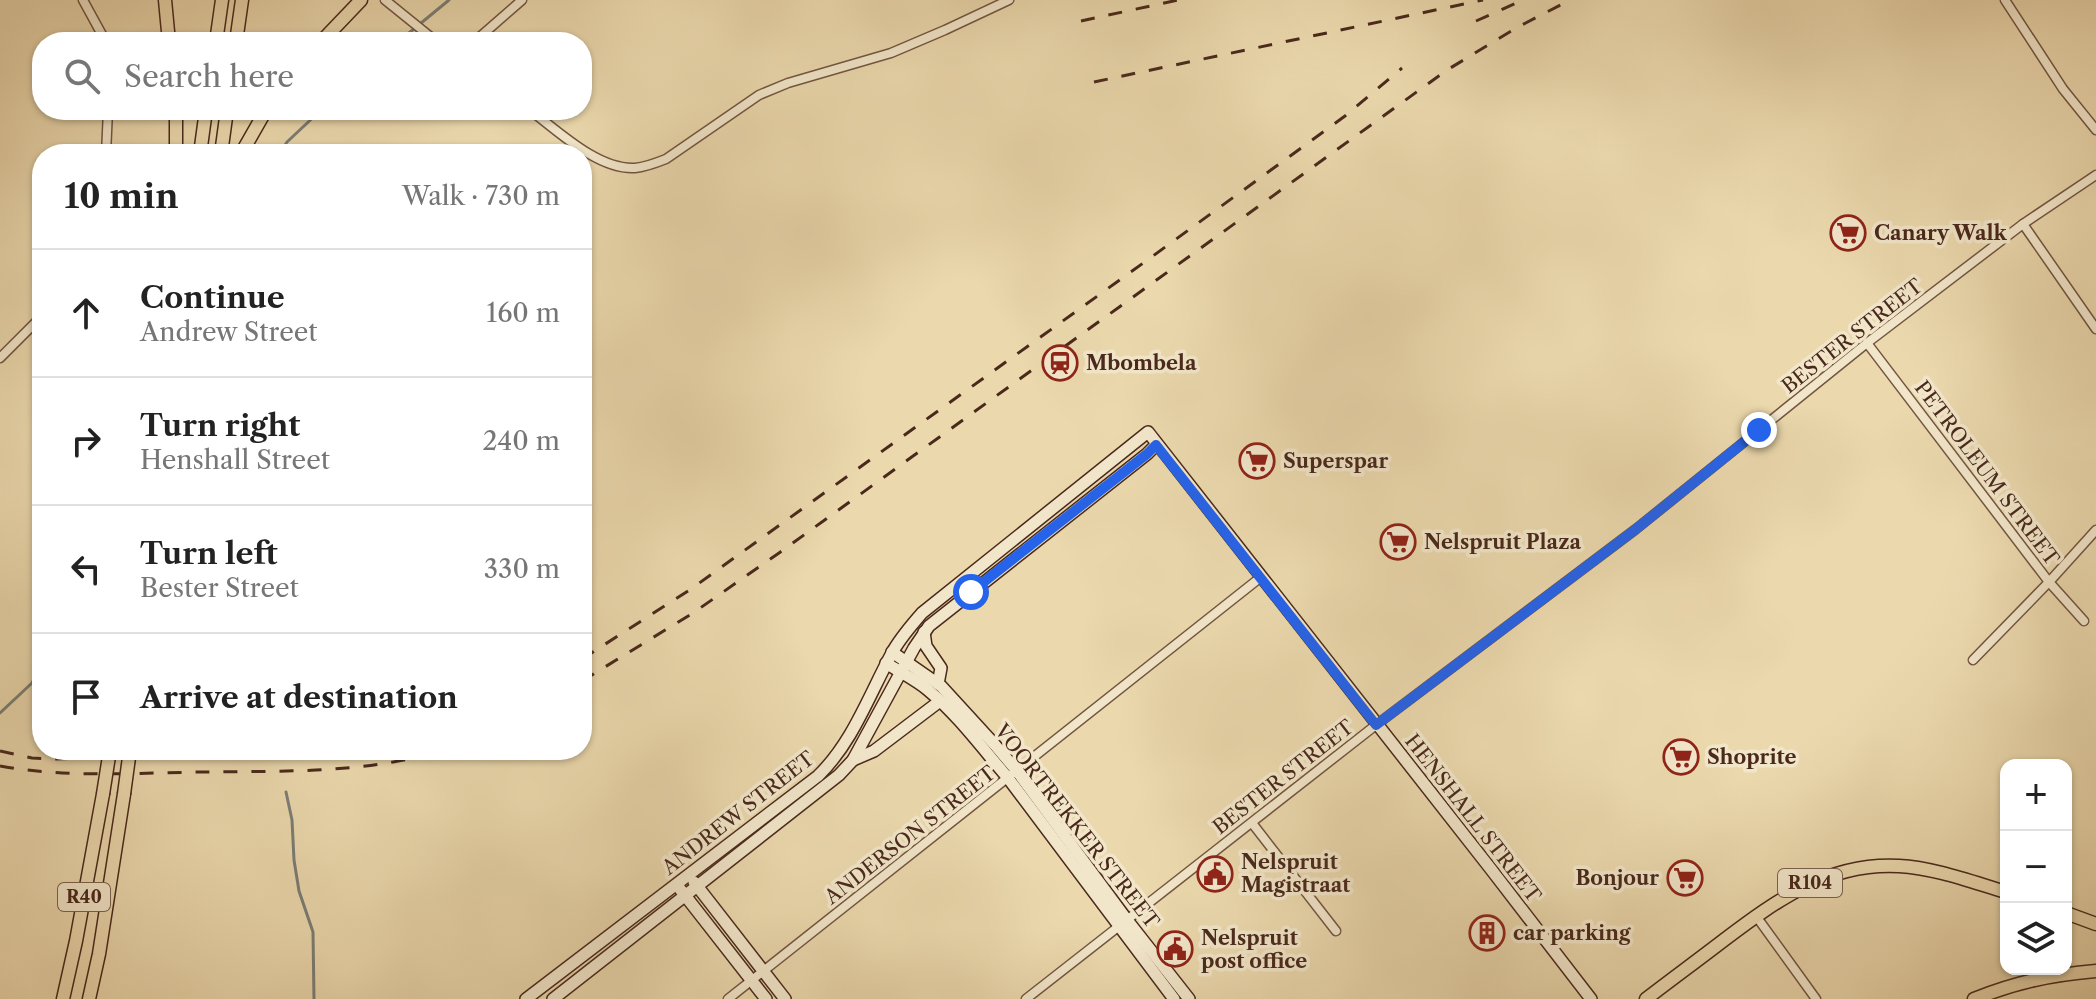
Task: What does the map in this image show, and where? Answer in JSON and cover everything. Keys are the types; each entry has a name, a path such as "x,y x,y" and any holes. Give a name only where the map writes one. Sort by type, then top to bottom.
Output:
{"main road":[{"path":"165,0 168,32"},
{"path":"217,32 222,0"},
{"path":"237,32 242,0"},
{"path":"331,32 361,0"},
{"path":"176,120 176,144"},
{"path":"201,144 205,120"},
{"path":"222,144 226,120"},
{"path":"247,144 260,120"},
{"name":"R40","path":"63,999 108,760"},
{"name":"R40","path":"89,999 99,954 129,760"},
{"name":"R104","path":"1646,999 1756,916 1805,885 1855,869 1897,865 1916,867 2000,890"},
{"path":"2072,915 2096,924"},
{"path":"1974,999 2026,981 2096,971"}],"street":[{"path":"83,0 101,32"},
{"path":"385,0 424,32"},
{"path":"485,32 522,0"},
{"path":"592,154 619,167 634,168 666,159 759,95 788,83 891,53 1009,0"},
{"path":"2005,0 2063,89 2096,130"},
{"path":"106,144 108,120"},
{"path":"543,120 577,144"},
{"name":"BESTER STREET","path":"1026,999 1376,725 1636,529 1867,343 2023,224 2096,175"},
{"path":"2023,224 2096,329"},
{"path":"0,358 32,326"},
{"name":"PETROLEUM STREET","path":"1867,343 2049,582 2084,621"},
{"name":"HENSHALL STREET","path":"1148,432 1591,999"},
{"name":"ANDREW STREET","path":"526,999 818,776 843,748 892,652 922,613 1148,432"},
{"name":"ANDREW STREET","path":"553,999 839,775 853,760 924,632 1156,445"},
{"path":"1973,660 2096,530"},
{"name":"ANDERSON STREET","path":"728,999 1261,577"},
{"path":"924,632 926,646 941,668 938,684"},
{"name":"VOORTREKKER STREET","path":"892,652 1012,774"},
{"name":"VOORTREKKER STREET","path":"886,663 905,667 938,684 1012,774 1174,999"},
{"path":"853,760 874,751 940,701"},
{"path":"1252,823 1336,931"},
{"path":"689,875 785,999"},
{"path":"676,884 766,999"},
{"path":"1756,916 1816,999"},
{"name":"VOORTREKKER STREET","path":"1122,924 1189,999"}],"waterway":[{"path":"410,32 449,0"},
{"path":"286,144 310,120"},
{"path":"0,713 32,683"},
{"path":"286,792 299,891 313,932 314,999"}],"railway":[{"path":"1081,21 1178,0"},
{"path":"1094,82 1483,0"},
{"path":"1476,21 1523,0"},
{"path":"592,675 693,613 779,553 1447,70 1570,0"},
{"path":"592,653 691,589 1146,261 1345,116 1402,68"},
{"path":"0,751 32,758"},
{"path":"0,766 101,774 292,771 402,760"}],"place":[{"name":"Canary Walk","path":"1848,233"},
{"name":"Mbombela","path":"1060,363"},
{"name":"Superspar","path":"1257,461"},
{"name":"Nelspruit Plaza","path":"1398,542"},
{"name":"Shoprite","path":"1681,757"},
{"name":"Nelspruit Magistraat","path":"1215,874"},
{"name":"Bonjour","path":"1685,878"},
{"name":"car parking","path":"1487,933"},
{"name":"Nelspruit post office","path":"1175,949"}],"route":[{"path":"971,592 1156,445 1376,725 1636,529 1759,430"}]}
